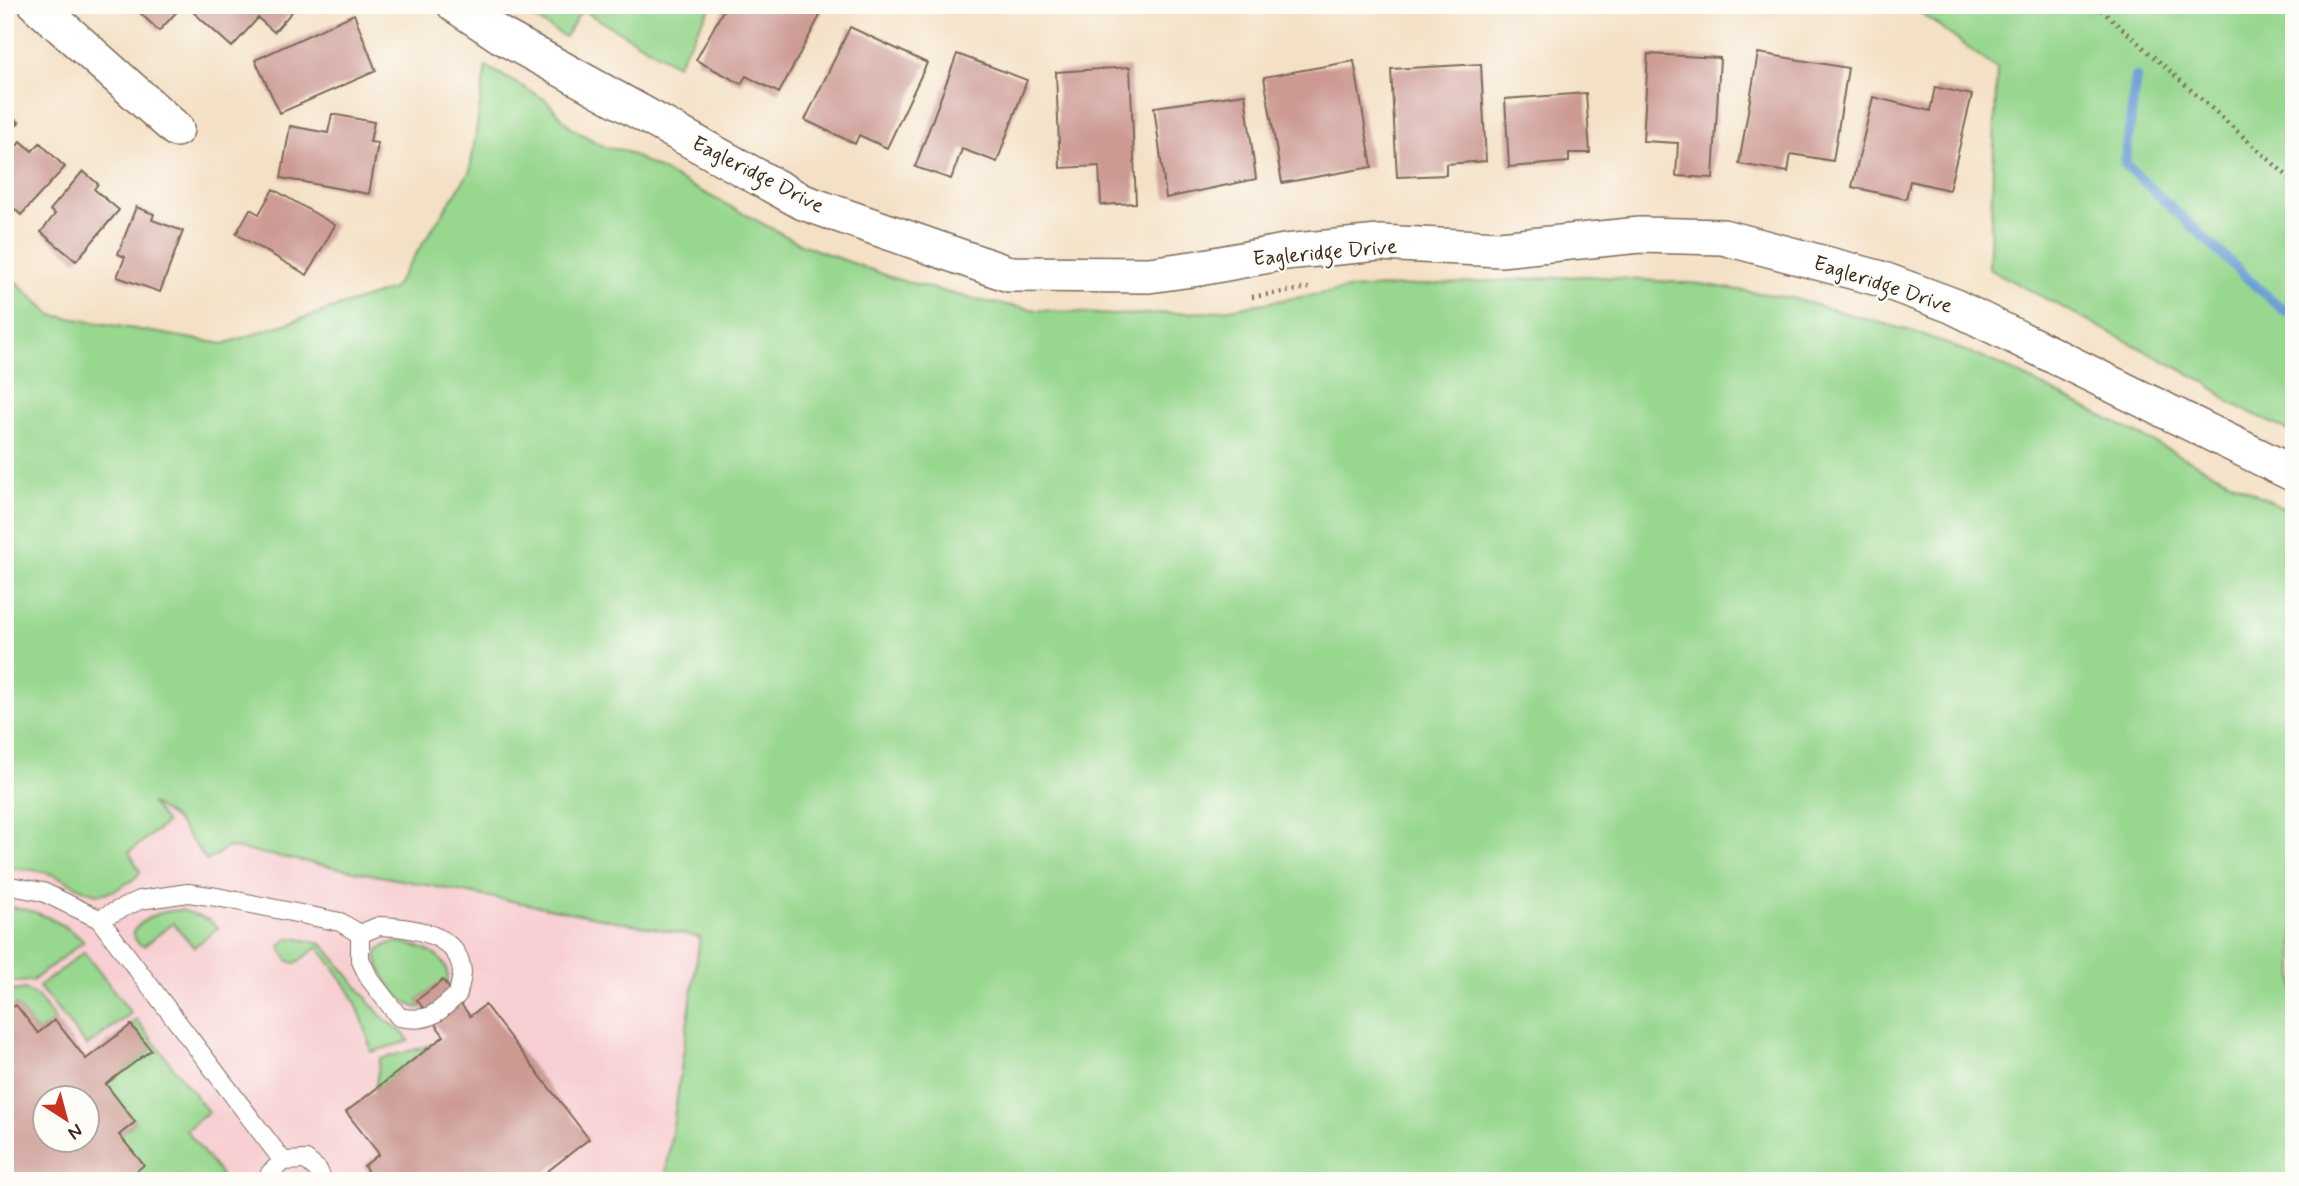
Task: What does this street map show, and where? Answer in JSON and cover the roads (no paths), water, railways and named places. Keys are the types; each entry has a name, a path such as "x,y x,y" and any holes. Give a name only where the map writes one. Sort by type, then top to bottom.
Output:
{"street":[{"path":"37,5 176,129"},
{"name":"Eagleridge Drive","path":"456,5 500,35 803,202 1009,274 1149,275 1285,252 1379,243 1500,249 1640,235 1723,237 1878,278 1951,305 2294,474"}],"lane":[{"path":"5,885 43,892 99,919 283,1161"},
{"path":"99,919 140,900 188,894 216,897 340,922 360,934"},
{"path":"379,926 405,927 437,937 455,952 462,971 458,994 433,1016 418,1021 399,1017 369,978 360,959 360,934 379,926"},
{"path":"268,1181 271,1173 283,1161 306,1160 318,1170 323,1181"}],"waterway":[{"path":"2136,77 2125,164 2259,289 2285,311 2294,313"}]}
